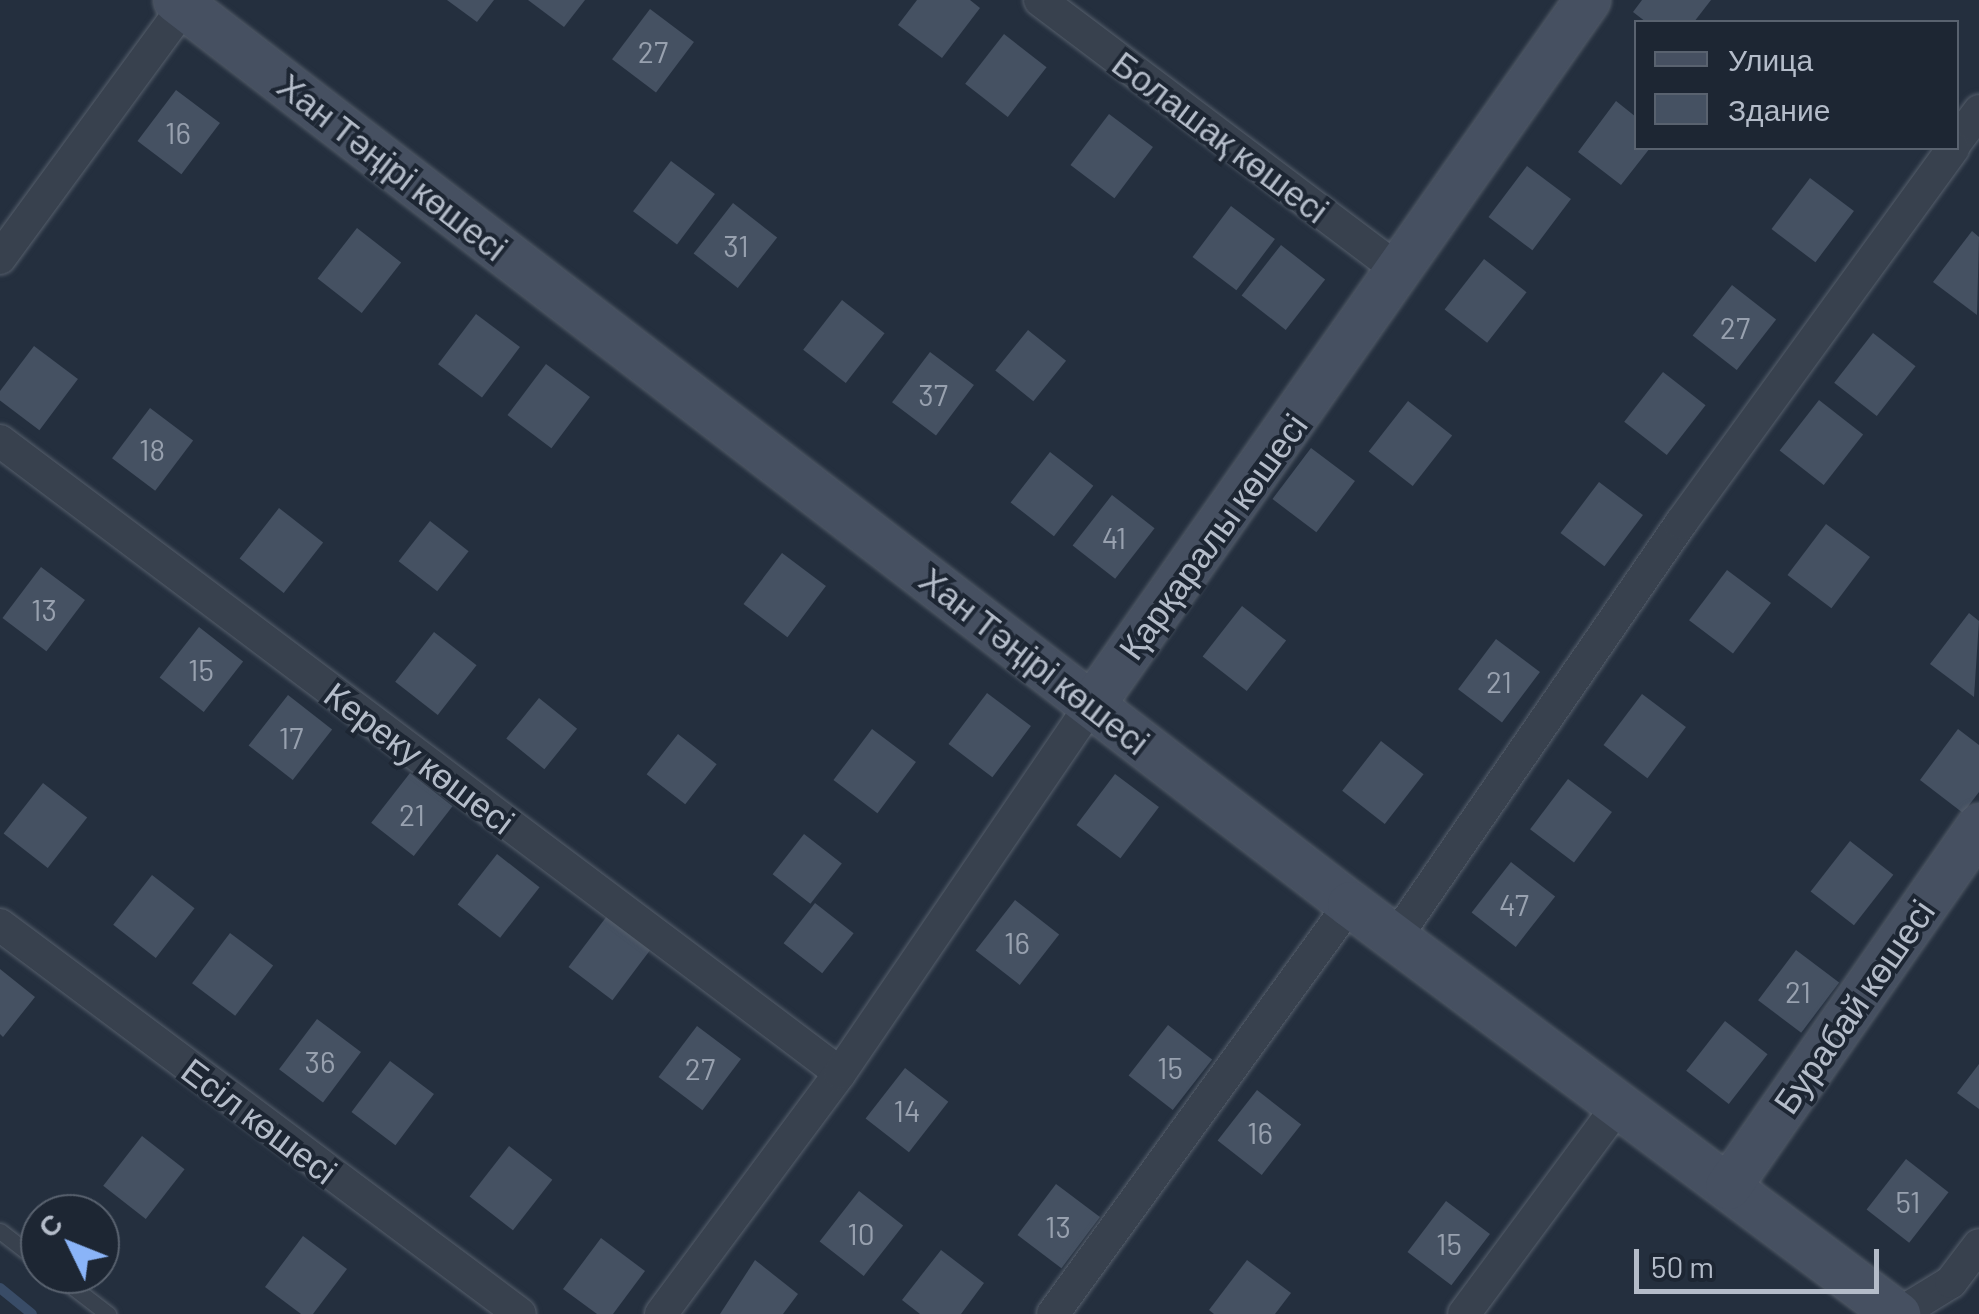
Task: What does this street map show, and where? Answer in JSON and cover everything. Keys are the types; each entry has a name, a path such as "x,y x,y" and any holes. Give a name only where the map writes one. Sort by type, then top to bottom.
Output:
{"street":[{"name":"Болашақ көшесі","path":"1040,0 1401,272"},
{"name":"Қарқаралы көшесі","path":"660,1314 840,1073 1092,704 1401,272 1588,0"},
{"path":"0,258 183,2"},
{"name":"Хан Тәңірі көшесі","path":"183,2 1350,904 1898,1314"},
{"path":"1959,139 1979,111"},
{"path":"1396,937 1681,523 1951,150"},
{"name":"Кереку көшесі","path":"0,441 840,1073"},
{"name":"Бурабай көшесі","path":"1728,1186 1979,826"},
{"path":"1054,1314 1350,904"},
{"name":"Есіл көшесі","path":"0,925 520,1314"},
{"path":"1464,1314 1618,1106"},
{"path":"1898,1314 1951,1282 1979,1245"}],"lane":[{"path":"0,1231 20,1246"},
{"path":"82,1294 108,1314"}],"building":[{"path":"447,0 494,0 477,22"},
{"path":"528,0 585,0 564,27"},
{"path":"917,0 970,0 980,8 942,58 898,25"},
{"path":"1642,0 1711,0 1696,20 1643,20 1633,12"},
{"path":"650,9 694,42 656,92 612,59"},
{"path":"1004,34 1047,67 1008,117 965,84"},
{"path":"176,90 220,123 181,174 137,141"},
{"path":"1616,101 1634,115 1634,150 1648,150 1621,185 1578,152"},
{"path":"1109,114 1153,147 1114,198 1070,165"},
{"path":"671,161 715,194 677,244 633,211"},
{"path":"1527,166 1571,199 1532,250 1488,217"},
{"path":"1810,178 1854,211 1815,262 1771,229"},
{"path":"733,203 777,237 738,288 694,253"},
{"path":"1231,206 1275,239 1236,290 1192,257"},
{"path":"357,228 401,262 362,313 318,278"},
{"path":"1972,231 1979,237 1977,315 1933,282"},
{"path":"1281,245 1325,279 1286,330 1242,295"},
{"path":"1484,259 1527,292 1487,343 1445,309"},
{"path":"1732,285 1776,319 1737,370 1693,335"},
{"path":"842,300 885,333 846,383 803,350"},
{"path":"476,314 520,347 482,397 438,364"},
{"path":"1028,330 1066,361 1033,401 995,370"},
{"path":"1873,333 1916,366 1877,416 1834,383"},
{"path":"34,346 78,379 39,430 0,401 0,391"},
{"path":"930,352 974,385 936,435 892,402"},
{"path":"546,364 590,397 551,448 507,415"},
{"path":"1663,372 1706,405 1667,455 1624,422"},
{"path":"1819,400 1863,434 1824,485 1780,450"},
{"path":"1408,401 1452,435 1413,486 1369,451"},
{"path":"150,408 193,440 155,491 112,458"},
{"path":"1311,448 1355,481 1316,532 1272,499"},
{"path":"1050,452 1093,486 1054,536 1011,502"},
{"path":"1599,482 1643,515 1604,566 1560,533"},
{"path":"1112,495 1155,528 1115,579 1073,545"},
{"path":"279,508 323,542 284,593 240,558"},
{"path":"430,521 469,551 437,591 399,561"},
{"path":"1826,524 1870,557 1831,608 1787,575"},
{"path":"782,553 826,586 787,637 743,604"},
{"path":"41,567 85,600 46,651 2,618"},
{"path":"1727,570 1771,603 1733,653 1689,620"},
{"path":"1242,606 1286,640 1247,691 1203,656"},
{"path":"1969,613 1979,621 1974,697 1930,664"},
{"path":"199,627 243,661 204,712 160,677"},
{"path":"434,632 477,665 438,715 395,682"},
{"path":"1496,639 1540,672 1502,722 1458,689"},
{"path":"987,693 1031,726 992,777 948,744"},
{"path":"1642,694 1686,727 1647,778 1603,745"},
{"path":"288,695 332,729 293,780 249,745"},
{"path":"539,698 577,729 544,769 506,738"},
{"path":"872,729 916,762 877,813 833,780"},
{"path":"1958,729 1979,745 1979,792 1963,813 1920,780"},
{"path":"678,734 717,764 685,804 647,774"},
{"path":"1381,741 1424,774 1385,824 1342,791"},
{"path":"410,773 453,806 414,856 371,823"},
{"path":"1115,774 1159,807 1120,858 1076,825"},
{"path":"1568,779 1612,812 1574,862 1530,829"},
{"path":"43,783 87,817 48,868 4,833"},
{"path":"804,834 842,864 810,904 773,874"},
{"path":"1850,841 1893,875 1854,925 1811,891"},
{"path":"497,854 540,887 500,938 458,904"},
{"path":"1511,862 1555,896 1516,947 1472,912"},
{"path":"152,875 195,908 156,958 113,925"},
{"path":"1015,900 1059,934 1020,985 976,950"},
{"path":"815,903 854,933 822,973 784,943"},
{"path":"607,916 651,949 612,1000 568,967"},
{"path":"230,933 273,965 235,1016 192,983"},
{"path":"1796,950 1839,982 1801,1033 1758,1000"},
{"path":"0,969 35,997 3,1037 0,1034"},
{"path":"317,1019 361,1052 323,1102 279,1069"},
{"path":"1725,1021 1768,1054 1729,1104 1686,1071"},
{"path":"1168,1025 1212,1059 1173,1110 1129,1075"},
{"path":"697,1026 741,1059 702,1110 658,1077"},
{"path":"390,1061 434,1094 395,1145 351,1112"},
{"path":"1979,1064 1979,1109 1957,1093"},
{"path":"905,1068 948,1102 909,1152 866,1118"},
{"path":"1257,1090 1301,1124 1262,1175 1218,1140"},
{"path":"142,1136 185,1169 146,1219 120,1199 120,1194 103,1186"},
{"path":"509,1146 552,1180 513,1230 470,1196"},
{"path":"1906,1159 1949,1192 1909,1243 1867,1209"},
{"path":"1056,1184 1100,1217 1061,1268 1017,1235"},
{"path":"859,1191 903,1225 864,1276 820,1241"},
{"path":"1446,1201 1490,1234 1451,1285 1407,1252"},
{"path":"303,1236 347,1269 313,1314 301,1314 265,1287"},
{"path":"601,1238 645,1271 613,1314 597,1314 563,1289"},
{"path":"941,1250 984,1283 961,1314 920,1314 902,1300"},
{"path":"755,1260 798,1294 783,1314 720,1314"},
{"path":"1247,1260 1291,1293 1275,1314 1214,1314 1209,1310"}],"waterway":[{"path":"0,1288 32,1314"}]}
